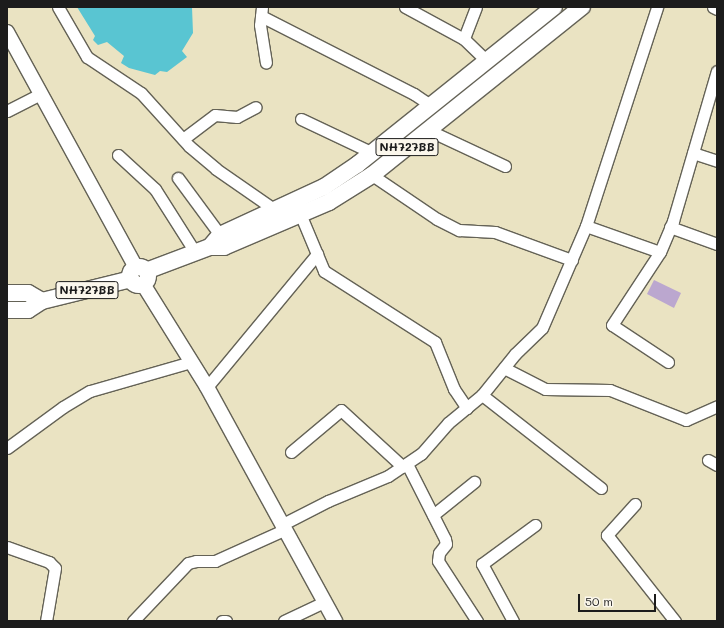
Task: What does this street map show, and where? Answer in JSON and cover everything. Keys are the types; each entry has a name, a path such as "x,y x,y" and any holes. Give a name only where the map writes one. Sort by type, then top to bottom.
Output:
{"highway":[{"name":"NH727BB","path":"7,310 28,310 42,301 139,275 195,252 274,210 324,187 373,153 554,7"},
{"name":"NH727BB","path":"215,241 224,247 301,216 329,202 372,174 582,7"},
{"path":"528,28 539,41"},
{"name":"NH727BB","path":"7,294 28,293 42,301"}],"main road":[{"path":"7,32 139,275 207,387 335,621"}],"street":[{"path":"58,7 87,57 141,93 183,139 216,169 274,210"},
{"path":"405,7 464,39 487,61"},
{"path":"464,39 476,7"},
{"path":"133,621 188,563 196,561 215,561 405,465 421,454 448,423 482,395 504,368 542,328 586,226 657,7"},
{"path":"713,7 717,10"},
{"path":"261,12 266,63"},
{"path":"261,12 414,94 432,106"},
{"path":"668,362 612,325 660,252 670,227 717,71"},
{"path":"7,111 41,94"},
{"path":"183,139 215,115 237,117 256,107"},
{"path":"301,119 373,153"},
{"path":"428,130 505,166"},
{"path":"693,153 717,161"},
{"path":"118,155 155,189 195,252"},
{"path":"372,174 437,219 459,230 496,232 572,260"},
{"path":"178,178 215,241"},
{"path":"301,216 321,266 328,274 386,313 431,337 439,350 454,389 467,408"},
{"path":"586,226 660,252"},
{"path":"670,227 717,244"},
{"path":"207,387 317,254"},
{"path":"7,448 63,407 90,391 191,362"},
{"path":"504,368 545,389 610,390 686,420 717,406"},
{"path":"482,395 601,488"},
{"path":"291,452 341,410 405,465 433,515 446,544 439,554 438,561 477,621"},
{"path":"433,515 474,482"},
{"path":"635,504 607,535 675,621"},
{"path":"513,621 482,564 535,525"},
{"path":"7,547 49,562 55,568 46,621"},
{"path":"284,621 324,602"}],"water":[{"path":"77,7 192,7 193,33 182,51 187,57 167,72 160,71 155,75 129,68 121,63 124,56 107,42 98,45 93,40 95,36"}],"building":[{"path":"654,280 681,293 674,308 647,294"}]}
